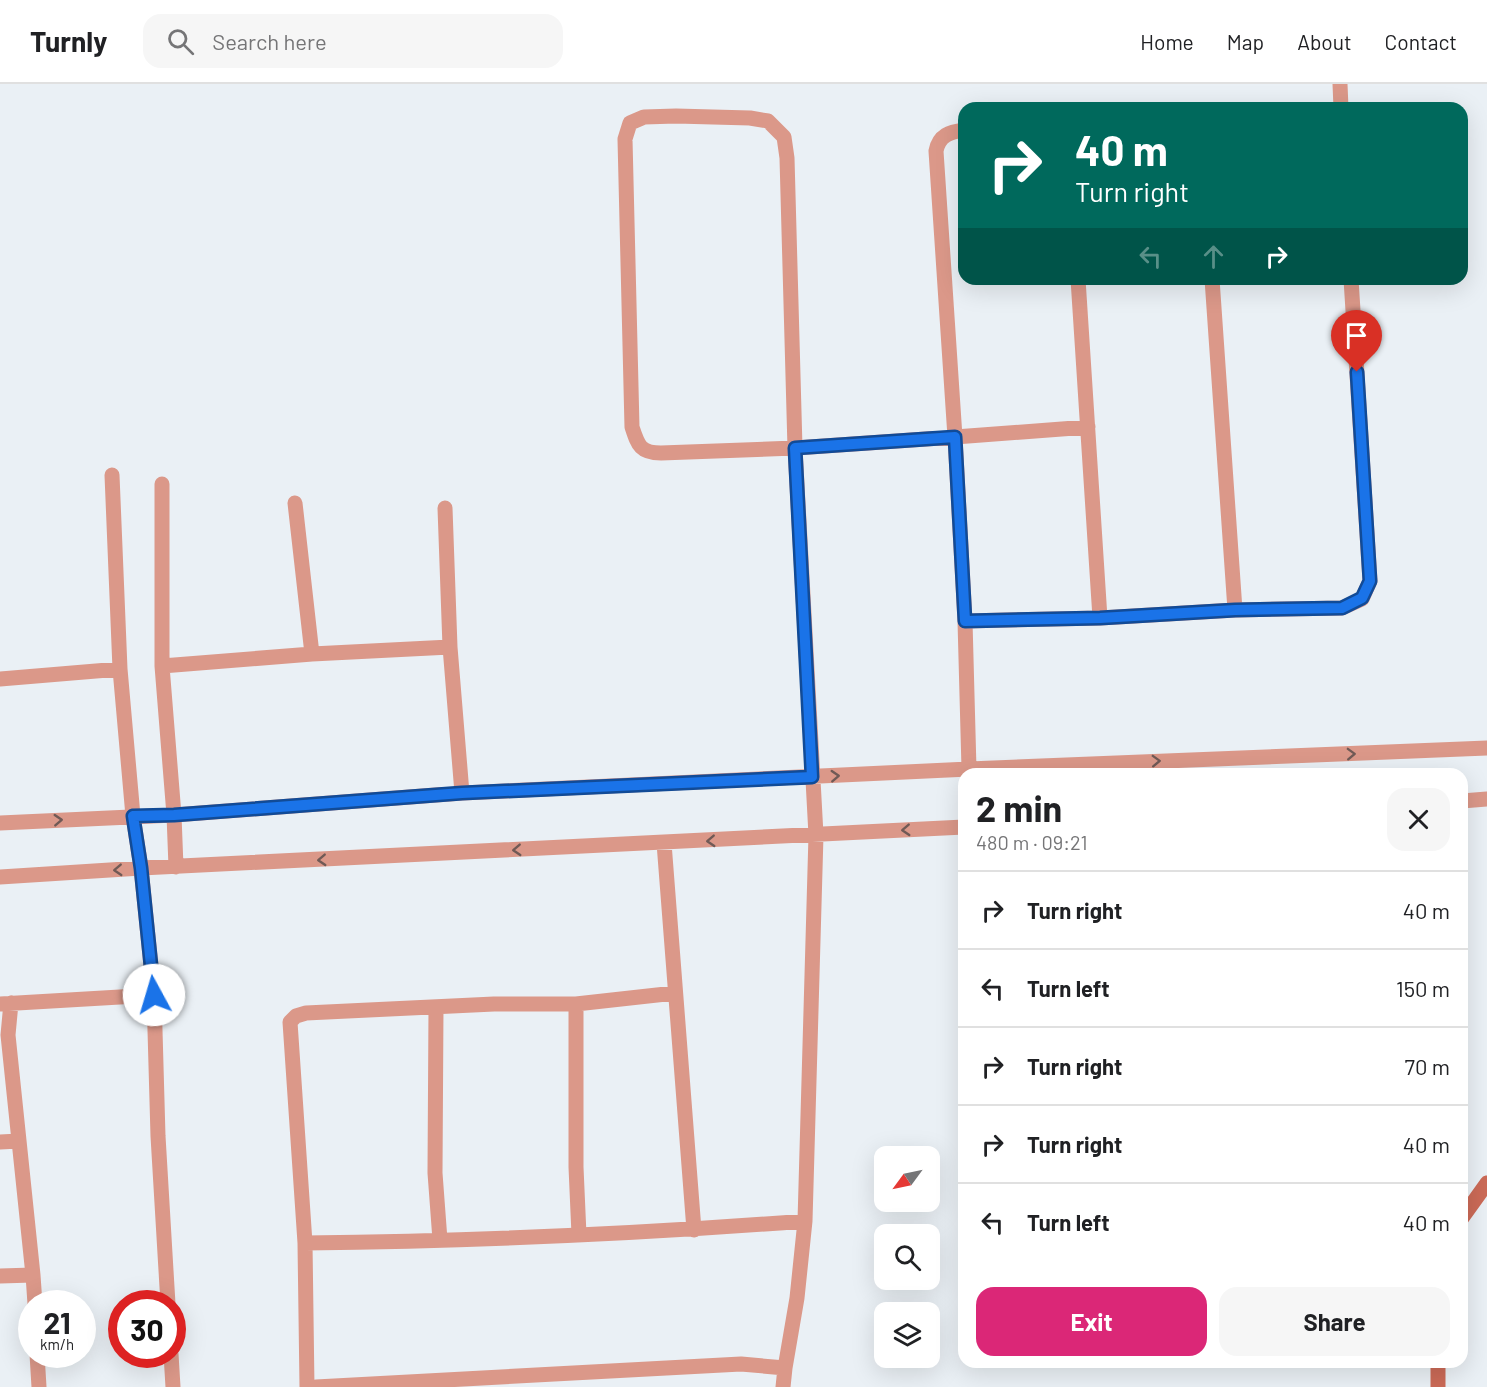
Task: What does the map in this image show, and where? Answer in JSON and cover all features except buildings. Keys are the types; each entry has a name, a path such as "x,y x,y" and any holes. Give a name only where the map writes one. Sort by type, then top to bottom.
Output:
{"street":[{"path":"1341,84 1341,102"},
{"path":"783,1387 797,1298 805,1221 816,835 795,448 787,158 784,137 768,121 750,118 644,117 630,123 625,139 625,150 632,427 638,444 650,452 795,448 1088,427"},
{"path":"958,130 947,133 937,143 936,151 965,621 969,768"},
{"path":"1078,285 1100,618"},
{"path":"1212,285 1235,610"},
{"path":"965,621 1342,608 1362,598 1370,581 1351,285"},
{"path":"112,475 120,669 133,816 141,868 154,995 158,1136 167,1290"},
{"path":"162,484 162,666 176,867"},
{"path":"295,503 312,654"},
{"path":"445,508 450,647 462,793"},
{"path":"162,666 312,654 450,647"},
{"path":"0,679 120,669"},
{"path":"994,768 1487,748"},
{"path":"0,823 174,815 462,793 958,770"},
{"path":"1468,801 1487,799"},
{"path":"0,877 958,827"},
{"path":"664,843 694,1230"},
{"path":"307,1387 305,1243 291,1022 296,1016 306,1013 494,1004 576,1004 675,993"},
{"path":"34,1290 6,1003 154,995"},
{"path":"576,1004 576,1167 579,1235"},
{"path":"436,1007 435,1173 440,1240"},
{"path":"0,1142 19,1141"},
{"path":"1468,1210 1487,1183"},
{"path":"305,1243 694,1230 805,1221"},
{"path":"0,1276 33,1275"},
{"path":"316,1387 741,1365 785,1368"},
{"path":"38,1368 39,1387"},
{"path":"172,1368 173,1387"},
{"path":"1438,1368 1438,1387"}],"route":[{"path":"154,995 141,868 133,816 174,815 462,793 812,777 795,448 955,437 965,621 1342,608 1362,598 1370,581 1357,372"}]}
